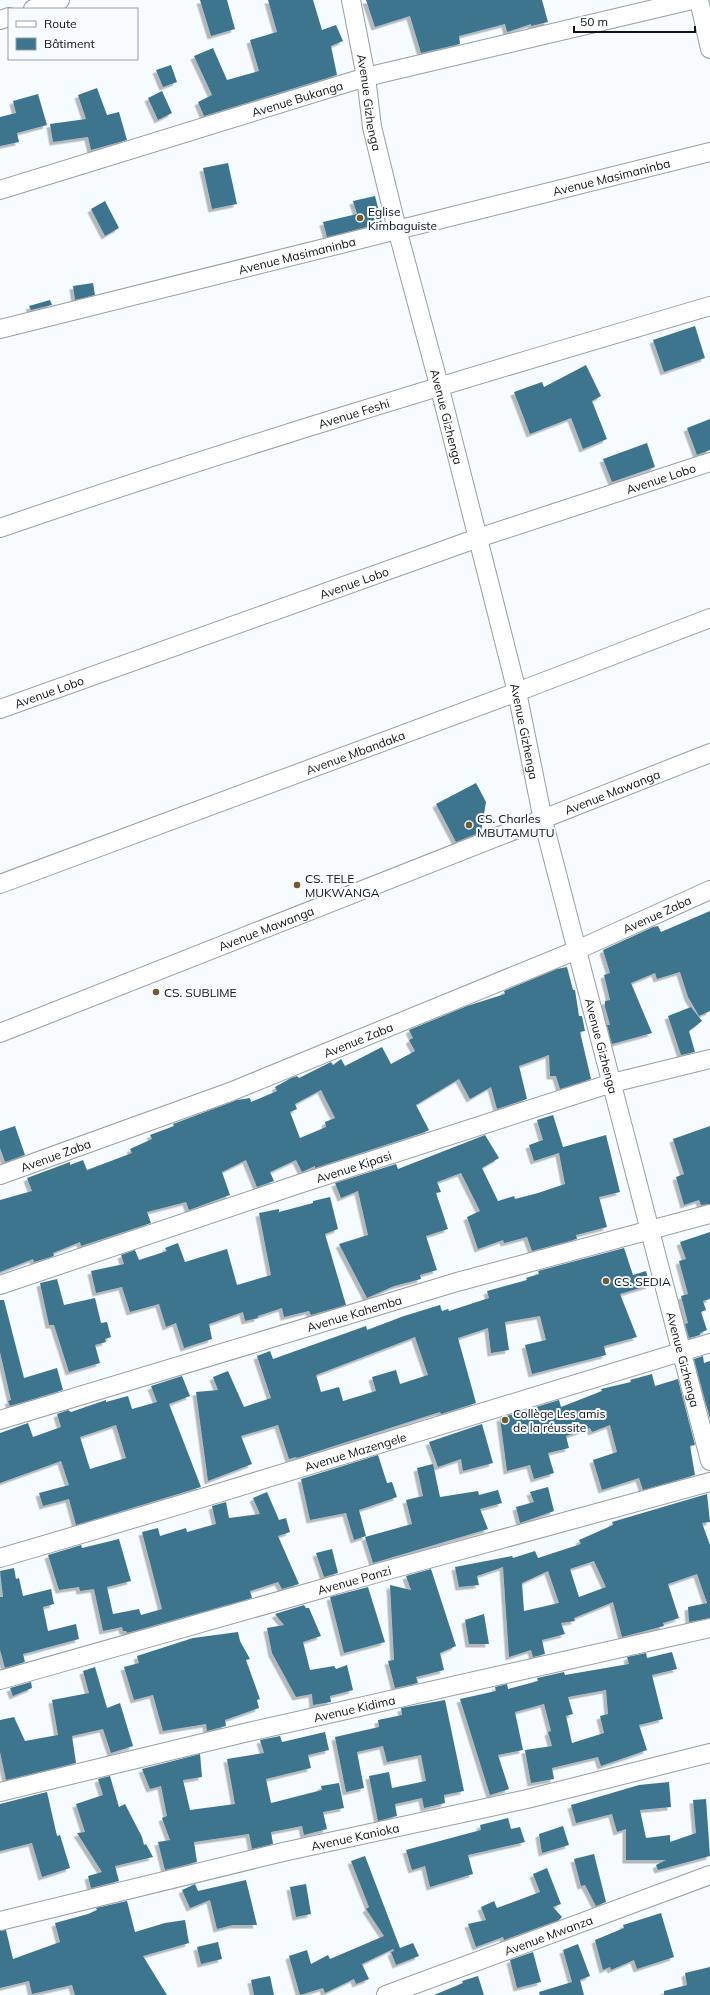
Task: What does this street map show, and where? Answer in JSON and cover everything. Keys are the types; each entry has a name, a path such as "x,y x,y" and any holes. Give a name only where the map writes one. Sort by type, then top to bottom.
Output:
{"street":[{"path":"36,8 60,0"},
{"name":"Avenue Gizhenga","path":"351,0 366,77 372,128 396,229 439,385 517,692 543,820 710,1461"},
{"name":"Avenue Bukanga","path":"0,190 366,77 692,0"},
{"path":"699,0 710,49"},
{"name":"Avenue Masimaninba","path":"0,329 396,229 710,152"},
{"name":"Avenue Feshi","path":"0,528 116,488 439,385 710,306"},
{"name":"Avenue Lobo","path":"0,709 478,538 710,462"},
{"name":"Avenue Mbandaka","path":"0,884 517,692 710,618"},
{"name":"Avenue Mawanga","path":"0,1033 710,753"},
{"name":"Avenue Zaba","path":"0,1175 230,1092 577,950 710,890"},
{"name":"Avenue Kipasi","path":"0,1285 296,1185 612,1084 710,1059"},
{"name":"Avenue Kahemba","path":"0,1420 457,1282 710,1214"},
{"name":"Avenue Mazengele","path":"0,1558 174,1507 710,1342"},
{"name":"Avenue Panzi","path":"0,1680 373,1574 710,1482"},
{"name":"Avenue Kidima","path":"0,1792 244,1734 710,1628"},
{"name":"Avenue Kanioka","path":"0,1921 283,1852 527,1799 710,1753"},
{"name":"Avenue Mwanza","path":"386,1995 710,1875"}],"building":[{"path":"200,0 227,0 235,29 211,36"},
{"path":"268,0 313,0 322,30 336,25 343,41 331,46 337,75 204,116 198,102 212,95 194,56 213,48 227,80 259,71 250,40 277,32"},
{"path":"366,0 542,0 548,22 531,26 531,24 507,32 505,24 459,36 460,44 421,53 410,16 375,27"},
{"path":"171,65 177,82 163,87 156,70"},
{"path":"97,88 107,115 119,112 127,140 91,150 88,137 53,142 50,124 86,119 78,95"},
{"path":"162,91 172,113 158,120 148,98"},
{"path":"38,94 47,125 17,133 19,142 0,146 0,117 16,113 13,101"},
{"path":"228,163 237,204 212,209 203,168"},
{"name":"Eglise Kimbaguiste","path":"375,196 382,223 327,237 323,222 357,214 353,201"},
{"path":"105,201 119,228 105,236 91,209"},
{"path":"93,283 95,295 75,300 73,286"},
{"path":"50,300 52,305 31,310 29,306"},
{"path":"695,326 705,358 664,372 653,340"},
{"path":"586,365 601,396 592,401 607,439 583,449 571,418 530,434 514,392 542,382 544,387"},
{"path":"710,419 710,450 697,455 687,428"},
{"path":"647,443 655,467 612,482 603,459"},
{"path":"476,783 486,802 481,832 456,842 436,804"},
{"path":"710,911 710,1011 699,1016 688,997 680,972 657,979 655,973 631,983 652,1033 612,1044 607,1025 610,1025 605,1007 605,1001 610,1000 604,975 610,973 603,950 653,927 658,926 661,932"},
{"path":"567,967 573,990 575,990 579,1016 582,1016 585,1031 580,1032 591,1079 560,1089 556,1076 550,1076 549,1055 519,1066 527,1099 497,1109 491,1087 470,1099 459,1079 416,1105 429,1130 425,1132 315,1168 315,1166 302,1172 296,1160 270,1172 274,1181 257,1187 246,1160 222,1172 230,1195 189,1210 186,1202 147,1212 151,1223 81,1246 80,1242 53,1253 54,1256 34,1262 33,1259 0,1272 0,1200 32,1191 27,1178 70,1162 70,1165 83,1160 87,1170 132,1153 130,1149 152,1139 150,1135 174,1126 173,1124 237,1100 250,1098 251,1102 277,1091 275,1087 291,1078 297,1076 299,1078 331,1062 333,1065 341,1059 345,1066 382,1047 391,1064 415,1051 409,1040 413,1038 409,1030 467,1006 505,994 504,991 557,969","holes":["321,1090 335,1118 325,1122 326,1127 300,1138 290,1112 297,1109 295,1104"]},
{"path":"691,1007 702,1021 689,1031 695,1052 681,1055 668,1016"},
{"path":"553,1115 563,1147 606,1135 620,1192 599,1197 607,1227 576,1235 577,1239 532,1251 527,1237 504,1243 503,1240 478,1249 467,1217 480,1211 461,1173 437,1182 441,1192 436,1193 448,1229 426,1236 437,1270 420,1275 421,1279 394,1286 367,1298 339,1244 368,1235 358,1191 341,1198 335,1183 396,1164 398,1169 485,1135 499,1158 482,1168 498,1201 514,1196 515,1199 538,1193 565,1184 559,1153 534,1161 529,1145 543,1140 537,1120"},
{"path":"15,1126 25,1155 5,1162 0,1148 0,1131"},
{"path":"710,1126 710,1204 701,1205 699,1200 684,1205 676,1177 684,1174 673,1139"},
{"path":"330,1197 338,1229 325,1234 346,1305 311,1315 309,1311 284,1317 282,1308 258,1316 258,1318 245,1321 243,1312 209,1324 212,1339 184,1348 176,1323 166,1327 159,1304 130,1312 122,1287 96,1293 91,1271 124,1264 121,1255 135,1250 139,1260 167,1251 165,1248 178,1243 185,1262 227,1249 237,1285 271,1275 259,1213 279,1209 279,1212"},
{"path":"710,1232 710,1299 703,1301 706,1310 701,1312 707,1330 700,1333 700,1335 689,1338 685,1324 688,1323 681,1296 688,1294 679,1261 686,1259 680,1242"},
{"path":"624,1248 633,1275 646,1271 650,1285 620,1294 637,1337 604,1346 606,1355 532,1374 525,1345 546,1340 540,1316 505,1322 509,1350 491,1353 488,1328 458,1338 476,1403 441,1414 440,1412 297,1458 289,1459 278,1425 241,1436 252,1464 208,1481 196,1392 218,1390 213,1377 228,1371 244,1407 271,1398 257,1356 270,1351 273,1359 366,1326 367,1330 404,1316 440,1305 442,1311 448,1309 449,1311 489,1298 487,1291 527,1280 526,1278 539,1274 538,1271","holes":["415,1337 428,1375 400,1384 396,1370 372,1377 376,1391 343,1401 339,1387 321,1392 316,1375"]},
{"path":"57,1279 64,1305 95,1298 101,1323 107,1322 111,1337 105,1339 106,1342 95,1345 100,1363 69,1372 54,1325 49,1325 40,1283"},
{"path":"0,1300 4,1300 24,1378 57,1368 63,1390 10,1406 8,1401 11,1400 0,1352"},
{"path":"703,1356 704,1363 710,1361 710,1419 694,1359"},
{"path":"652,1374 655,1386 678,1379 695,1445 690,1446 695,1475 643,1490 639,1478 602,1490 593,1460 617,1452 610,1425 592,1432 590,1428 566,1436 569,1448 548,1453 554,1473 534,1479 530,1465 507,1471 500,1418 559,1400 561,1407 602,1391 601,1389 631,1382 630,1380"},
{"path":"182,1376 190,1396 169,1404 201,1487 76,1525 69,1499 43,1506 39,1493 69,1485 61,1461 0,1483 0,1433 28,1423 33,1437 61,1427 57,1414 68,1410 71,1412 106,1400 106,1402 128,1396 132,1409 157,1402 151,1386","holes":["116,1425 126,1458 90,1469 80,1437"]},
{"path":"482,1424 493,1463 463,1471 461,1459 438,1467 429,1442"},
{"path":"378,1455 387,1483 392,1482 397,1497 359,1510 366,1536 354,1540 346,1513 310,1520 301,1479"},
{"path":"433,1464 440,1497 478,1491 479,1495 498,1490 502,1503 480,1509 488,1529 373,1563 365,1537 412,1524 406,1500 423,1496 417,1468"},
{"path":"548,1487 554,1511 520,1523 516,1507 534,1502 530,1492"},
{"path":"267,1492 279,1520 286,1518 290,1532 278,1536 299,1584 282,1589 278,1582 250,1591 252,1598 127,1633 126,1631 123,1631 122,1627 103,1631 94,1589 80,1591 79,1587 59,1590 48,1555 81,1545 82,1548 119,1539 131,1581 107,1587 113,1614 139,1609 141,1615 162,1609 142,1532 158,1528 160,1536 186,1528 187,1532 216,1524 212,1506 226,1502 229,1518 260,1514 253,1498"},
{"path":"707,1494 710,1522 702,1523 710,1545 710,1618 689,1622 688,1607 707,1603 697,1574 668,1584 679,1618 663,1623 664,1626 622,1637 613,1602 574,1618 575,1621 561,1623 565,1634 542,1640 545,1654 533,1657 531,1650 509,1657 503,1567 477,1576 479,1585 459,1587 455,1567 512,1556 513,1558 535,1551 538,1558 581,1544 579,1540 613,1525 612,1522","holes":["594,1561 606,1587 579,1597 570,1569","548,1571 559,1603 524,1611 522,1583"]},
{"path":"332,1549 338,1573 324,1577 316,1553"},
{"path":"14,1568 16,1579 19,1578 23,1596 51,1589 54,1604 43,1607 48,1631 76,1624 79,1639 23,1654 25,1662 5,1668 0,1650 0,1597 3,1597 0,1571"},
{"path":"431,1569 456,1646 440,1653 444,1670 416,1677 418,1683 395,1688 388,1661 394,1660 390,1585 411,1590 406,1576"},
{"path":"368,1587 385,1642 344,1653 330,1597"},
{"path":"304,1605 306,1608 309,1608 321,1636 303,1642 310,1670 334,1666 336,1669 347,1665 353,1690 330,1696 331,1702 313,1705 312,1694 296,1697 272,1653 267,1628 284,1625 275,1614"},
{"path":"484,1614 489,1644 469,1644 465,1620"},
{"path":"238,1632 240,1641 250,1659 246,1660 260,1699 257,1700 259,1708 225,1720 226,1726 207,1731 206,1724 163,1731 153,1695 134,1700 124,1667 139,1663 137,1656 193,1638"},
{"path":"672,1652 677,1669 652,1675 663,1719 639,1725 647,1750 601,1766 598,1757 552,1768 554,1779 531,1783 525,1750 552,1746 548,1732 551,1731 544,1704 515,1712 523,1750 498,1755 509,1789 490,1795 460,1699 496,1691 495,1687 507,1684 508,1689 538,1681 537,1678 564,1672 565,1675 629,1664 627,1657 646,1653 647,1658","holes":["606,1690 608,1714 600,1716 604,1733 572,1743 566,1716 573,1714 568,1697"]},
{"path":"95,1667 107,1708 120,1703 133,1746 111,1753 103,1729 72,1736 76,1763 6,1780 0,1752 0,1720 14,1717 25,1741 58,1735 52,1700 89,1693 83,1671"},
{"path":"31,1682 32,1688 13,1696 10,1688"},
{"path":"445,1700 464,1791 444,1795 445,1803 424,1808 422,1798 395,1804 397,1816 378,1821 369,1776 389,1772 392,1788 426,1781 421,1755 387,1762 383,1746 357,1752 364,1788 346,1792 335,1737 379,1727 378,1720 402,1715 401,1708"},
{"path":"325,1732 329,1750 308,1755 311,1768 266,1779 271,1803 322,1790 321,1786 339,1783 344,1808 323,1812 327,1829 304,1835 302,1826 271,1832 273,1844 252,1849 249,1834 194,1842 197,1862 165,1870 158,1842 170,1840 162,1818 167,1816 161,1786 150,1789 142,1769 200,1754 202,1777 183,1780 190,1810 235,1804 227,1759 264,1753 260,1740 280,1736 282,1742"},
{"path":"110,1776 119,1807 125,1804 142,1837 144,1845 146,1844 153,1857 115,1866 119,1881 91,1888 88,1876 102,1872 77,1833 85,1832 76,1804 103,1795 98,1779"},
{"path":"669,1782 671,1807 640,1810 646,1838 670,1835 670,1842 696,1833 693,1800 706,1799 710,1856 658,1870 656,1865 666,1860 626,1860 626,1829 617,1832 612,1814 576,1823 571,1805 639,1785"},
{"path":"47,1792 57,1836 60,1835 70,1868 42,1877 32,1843 0,1851 0,1804"},
{"path":"508,1818 511,1829 520,1827 525,1842 468,1855 473,1874 430,1887 425,1866 412,1870 406,1850 481,1830 480,1825"},
{"path":"563,1826 569,1845 542,1853 539,1834"},
{"path":"594,1854 606,1902 596,1906 585,1885 581,1886 574,1859"},
{"path":"365,1856 400,1948 413,1943 419,1956 396,1965 391,1952 394,1951 393,1949 362,1964 369,1979 356,1984 354,1979 325,1993 323,1988 300,1995 289,1956 307,1950 311,1964 328,1955 330,1959 384,1936 366,1909 369,1907 351,1861"},
{"path":"547,1868 561,1904 553,1907 562,1917 559,1920 504,1940 503,1937 476,1947 468,1924 486,1920 481,1907 494,1901 497,1908 540,1892 533,1874"},
{"path":"246,1880 257,1925 233,1925 217,1929 210,1900 190,1908 182,1890 195,1884 198,1891"},
{"path":"306,1884 311,1914 296,1917 290,1887"},
{"path":"127,1901 135,1932 165,1923 185,1920 189,1943 143,1956 167,1995 75,1995 72,1985 32,1994 29,1981 0,1988 0,1931 6,1930 13,1959 60,1942 55,1923 88,1914 97,1910 96,1908"},
{"path":"661,1913 674,1957 637,1969 634,1960 611,1970 610,1967 603,1970 595,1940 624,1928 623,1925"},
{"path":"218,1942 222,1959 201,1964 197,1947"},
{"path":"578,1944 590,1976 580,1980 584,1995 540,1995 539,1992 572,1982 563,1950"},
{"path":"533,1952 541,1982 517,1988 510,1960"},
{"path":"710,1967 710,1995 664,1995 664,1991 687,1985 685,1973"},
{"path":"270,1976 274,1995 254,1995 251,1980"},
{"path":"478,1976 484,1995 434,1995 463,1983 462,1981"}],"place":[{"name":"Eglise Kimbaguiste","path":"360,218"},
{"name":"CS. Charles MBUTAMUTU","path":"469,825"},
{"name":"CS. TELE MUKWANGA","path":"297,885"},
{"name":"CS. SUBLIME","path":"156,992"},
{"name":"CS. SEDIA","path":"606,1281"},
{"name":"Collège Les amis de la réussite","path":"505,1420"}]}
